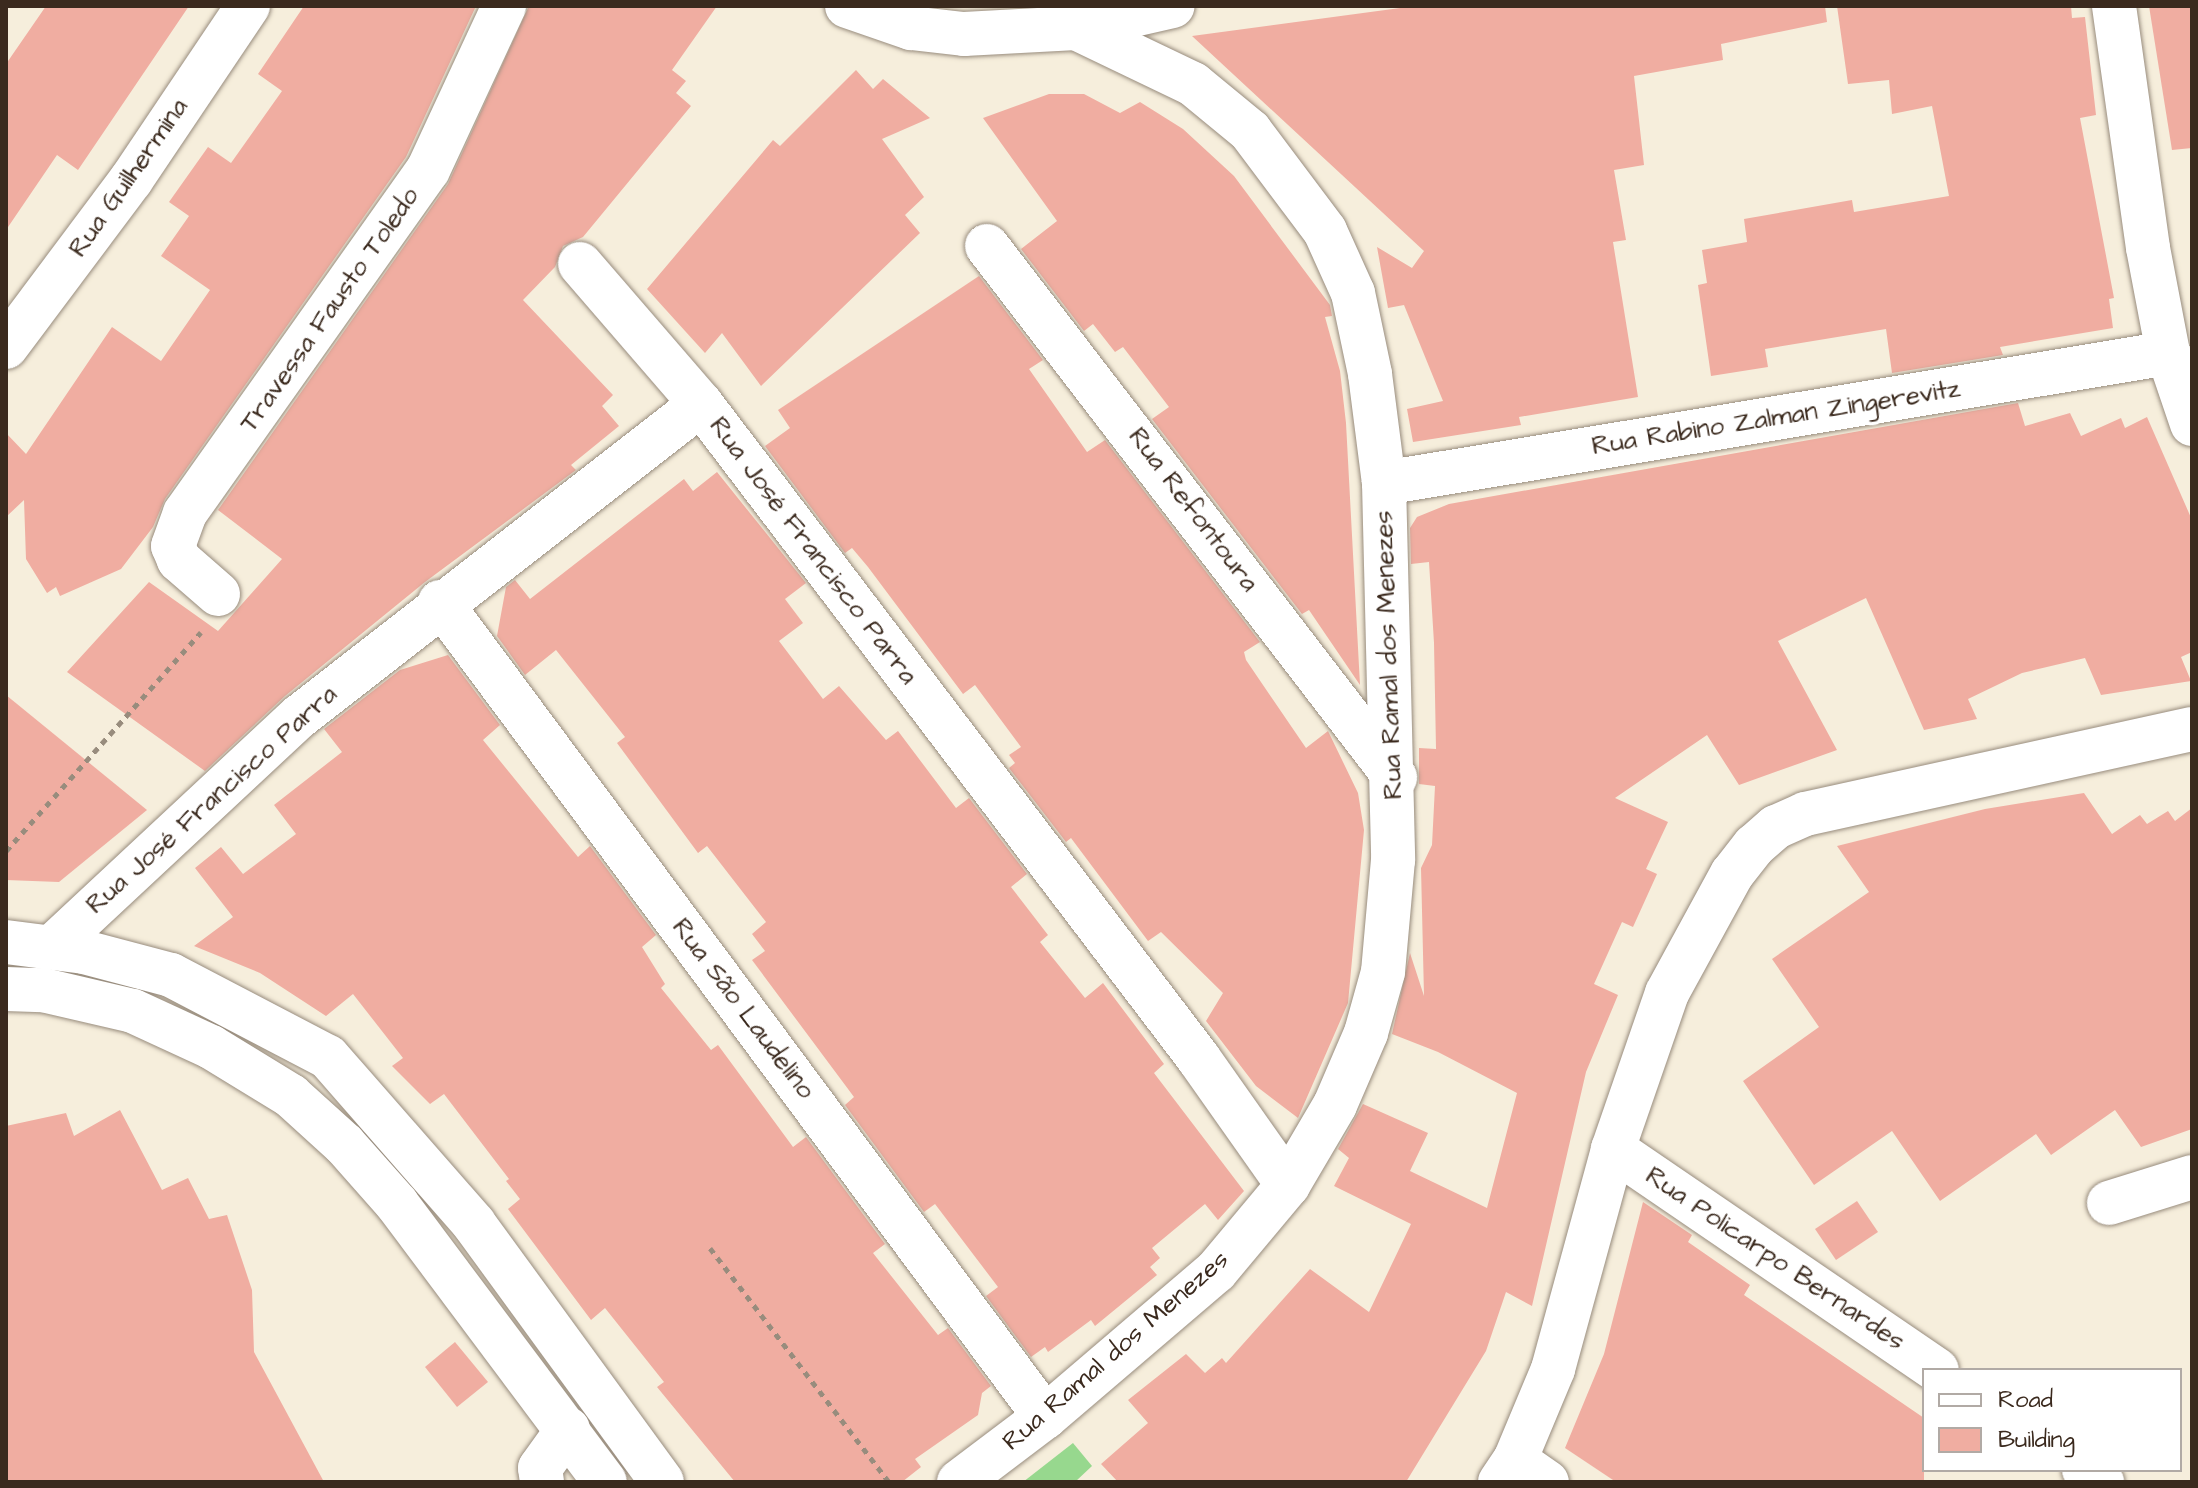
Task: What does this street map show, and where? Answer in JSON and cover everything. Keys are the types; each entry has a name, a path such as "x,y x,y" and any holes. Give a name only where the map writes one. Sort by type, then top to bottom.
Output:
{"street":[{"name":"Rua Guilhermina","path":"6,347 131,180 248,6"},
{"name":"Travessa Fausto Toledo","path":"218,594 179,560 173,546 185,513 428,170 504,6"},
{"name":"Rua Ramal dos Menezes","path":"847,6 911,28 1006,19 1076,28 1193,84 1250,131 1289,177 1325,231 1353,293 1370,374 1384,483 1395,777 1383,972 1366,1033 1335,1105 1288,1185 1216,1271 1045,1417 959,1482"},
{"path":"1076,28 1173,6"},
{"path":"2114,6 2168,353 2192,424"},
{"name":"Rua Refontoura","path":"987,246 1395,777"},
{"path":"580,264 701,404"},
{"name":"Rua Rabino Zalman Zingerevitz","path":"1384,483 2168,353"},
{"name":"Rua José Francisco Parra","path":"53,946 300,716 440,602 701,404 1199,1059 1288,1185"},
{"name":"Rua São Laudelino","path":"440,602 1045,1417"},
{"path":"1521,1475 1569,1320 1613,1149 1667,993 1732,874 1776,827 1805,814 2192,729"},
{"path":"6,942 53,946 171,975 328,1057 474,1224 662,1482"},
{"path":"6,989 43,990 133,1011 211,1047 291,1096 344,1144 397,1204 558,1461 605,1482"},
{"name":"Rua Policarpo Bernardes","path":"1613,1149 1934,1368"},
{"path":"2109,1203 2192,1177"}],"path":[{"path":"6,851 214,617 220,609 218,594"},
{"path":"710,1248 889,1482"}],"green space":[{"path":"1073,1443 1092,1466 1075,1482 1023,1482"}],"building":[{"path":"46,6 189,6 78,170 57,155 6,230 6,64"},
{"path":"304,6 476,6 406,157 165,499 153,527 121,569 60,596 56,587 47,593 26,559 24,500 6,517 6,433 26,454 112,327 161,361 210,290 161,256 189,216 169,202 208,147 231,163 282,91 258,74"},
{"path":"529,6 717,6 672,70 686,81 676,93 691,106 583,237 563,246 555,267 523,300 613,395 602,406 619,426 571,465 576,470 425,582 285,696 205,771 67,672 149,582 218,631 282,559 218,510 448,184"},
{"path":"1415,6 1825,6 1827,22 1721,44 1723,60 1634,76 1644,165 1614,170 1626,240 1613,242 1638,397 1519,417 1521,425 1413,442 1407,409 1443,401 1404,305 1388,308 1377,247 1412,268 1424,251 1192,36"},
{"path":"1837,6 2071,6 2072,18 2085,17 2096,115 2080,118 2114,298 2109,299 2113,328 2000,347 2003,355 1892,373 1886,329 1765,349 1768,367 1711,376 1698,285 1707,283 1702,250 1747,242 1744,219 1852,200 1854,212 1949,196 1932,106 1892,114 1889,80 1848,84"},
{"path":"2149,6 2192,6 2192,148 2172,150"},
{"path":"856,70 873,89 883,79 930,118 882,139 924,197 905,215 920,233 761,386 722,333 705,353 647,289 773,140 780,146"},
{"path":"1049,94 1084,94 1120,113 1140,102 1183,129 1234,176 1330,305 1332,316 1325,317 1340,371 1346,423 1360,685 1309,610 1302,614 1152,419 1169,407 1123,347 1115,352 1093,324 1084,331 1021,249 1057,221 983,118"},
{"path":"979,276 1043,360 1029,369 1087,452 1105,440 1260,642 1244,652 1246,660 1306,748 1328,731 1358,793 1364,830 1348,1003 1298,1118 1256,1086 1206,1021 1223,993 1161,932 1148,941 1071,838 1066,842 1009,768 1015,763 1009,755 1021,747 975,685 963,694 868,567 852,548 845,553 765,446 790,428 778,410"},
{"path":"2018,403 2025,426 2070,413 2081,436 2121,418 2125,428 2147,417 2192,520 2192,652 2181,657 2191,681 2101,695 2085,658 2022,673 1968,699 1977,719 1924,730 1866,598 1778,641 1837,750 1739,785 1707,735 1615,798 1668,822 1646,869 1657,874 1633,927 1622,922 1594,984 1618,995 1586,1072 1532,1306 1506,1292 1486,1351 1406,1482 1118,1482 1101,1464 1148,1423 1128,1400 1186,1354 1205,1373 1222,1358 1226,1363 1310,1269 1369,1312 1411,1224 1334,1186 1349,1158 1338,1149 1363,1104 1428,1133 1410,1171 1487,1208 1517,1093 1438,1052 1392,1034 1410,953 1424,996 1421,868 1432,845 1435,786 1419,784 1419,748 1436,749 1429,562 1411,564 1410,528 1417,517 1449,504"},
{"path":"717,472 806,583 785,599 803,623 779,641 823,699 839,686 886,740 898,731 956,808 969,798 1027,874 1011,887 1048,935 1040,942 1085,998 1103,983 1164,1064 1154,1073 1244,1191 1218,1220 1205,1204 1152,1248 1160,1258 1150,1267 1157,1275 1095,1326 1091,1320 1048,1352 1045,1347 1031,1357 986,1296 998,1287 935,1204 924,1212 845,1105 854,1097 752,960 765,951 752,934 766,922 707,846 698,853 617,743 625,737 556,650 525,675 497,636 506,587 515,580 530,599 684,479 693,491"},
{"path":"448,655 500,725 483,740 578,857 590,846 656,935 642,947 665,984 661,988 711,1050 718,1045 793,1147 806,1137 885,1244 873,1253 938,1335 948,1328 991,1386 982,1393 978,1415 915,1459 921,1467 902,1482 735,1482 657,1387 664,1382 605,1308 591,1320 508,1209 520,1199 506,1181 509,1179 444,1094 430,1104 392,1066 403,1058 353,994 326,1016 260,973 194,946 233,917 195,868 221,847 243,874 296,834 274,805 342,752 324,729 400,670"},
{"path":"6,695 147,810 59,882 6,880"},
{"path":"2084,793 2112,834 2140,815 2147,824 2168,811 2175,821 2192,808 2192,1129 2141,1147 2115,1110 2051,1155 2036,1134 1940,1201 1892,1131 1814,1185 1743,1081 1819,1027 1772,959 1869,892 1837,846 1985,809"},
{"path":"120,1110 162,1190 188,1178 209,1219 227,1215 252,1290 254,1352 324,1482 6,1482 6,1126 66,1113 74,1136"},
{"path":"1857,1201 1878,1232 1836,1260 1815,1229"},
{"path":"1643,1202 1692,1235 1688,1242 1750,1285 1744,1295 1922,1417 1924,1482 1616,1482 1565,1448 1604,1354"},
{"path":"455,1342 488,1382 457,1407 425,1367"}]}
